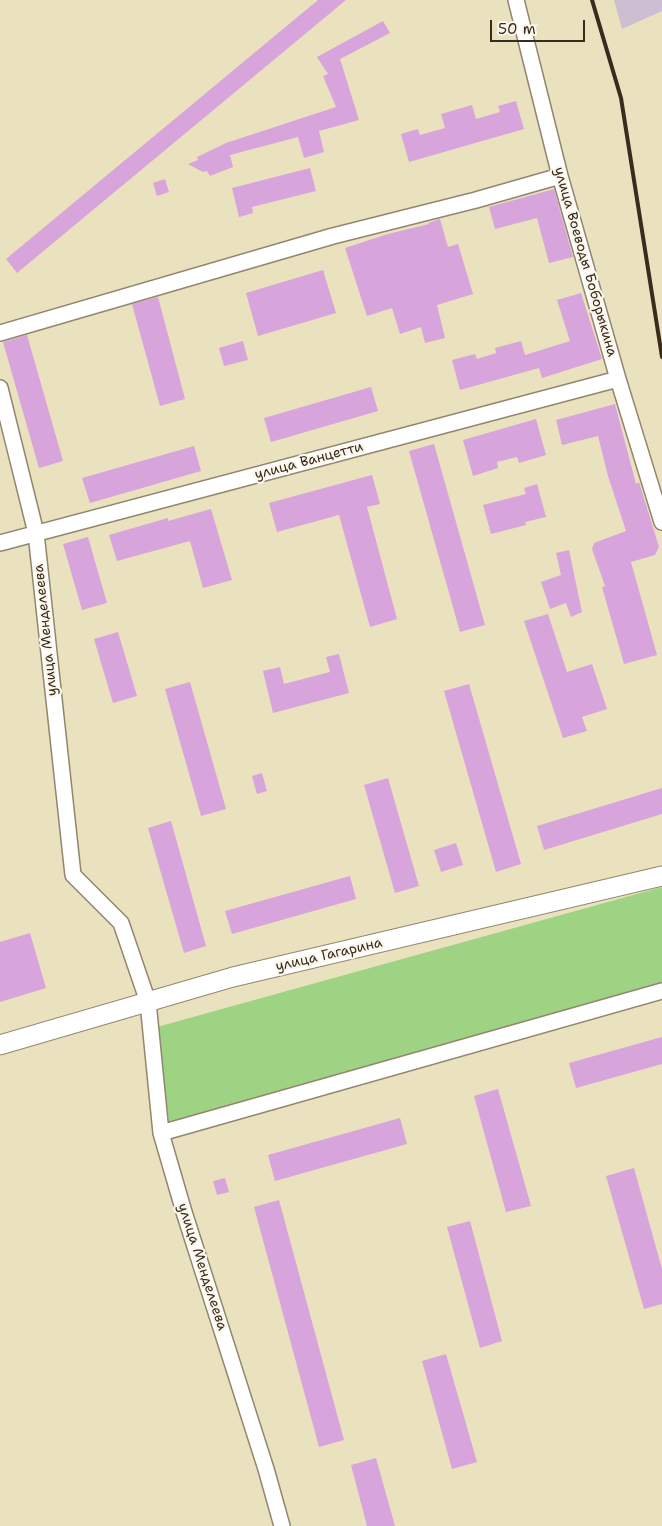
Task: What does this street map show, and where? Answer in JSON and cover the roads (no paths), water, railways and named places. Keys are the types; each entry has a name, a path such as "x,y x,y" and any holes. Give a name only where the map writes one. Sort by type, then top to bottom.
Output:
{"street":[{"name":"улица Воеводы Боборыкина","path":"516,0 560,176 618,379 662,522"},
{"path":"0,333 333,236 476,200 560,176"},
{"name":"улица Ванцетти","path":"0,543 618,379"},
{"name":"улица Менделеева","path":"0,388 36,533 72,875 121,923 148,1002 161,1133 282,1526"},
{"name":"улица Гагарина","path":"0,1045 233,977 662,876"},
{"path":"161,1133 662,991"}],"railway":[{"path":"592,0 621,98 662,357"}]}
